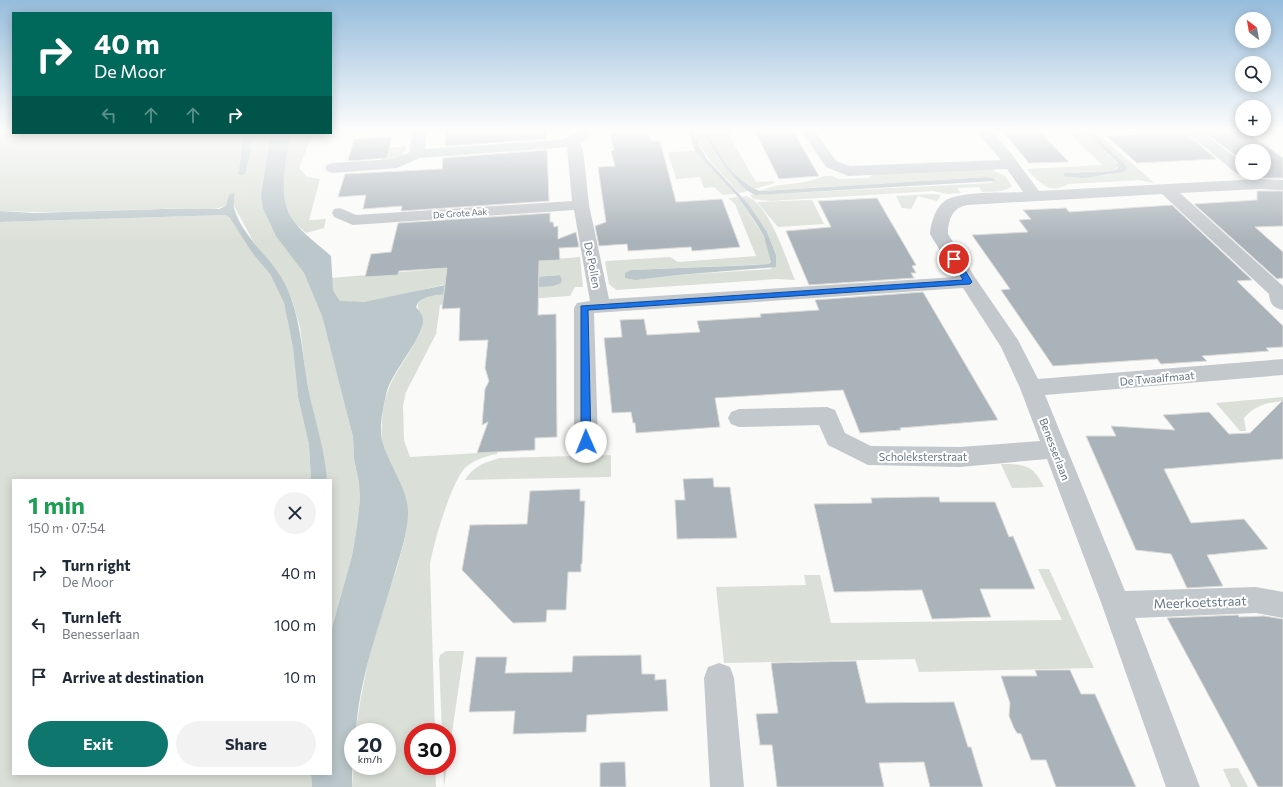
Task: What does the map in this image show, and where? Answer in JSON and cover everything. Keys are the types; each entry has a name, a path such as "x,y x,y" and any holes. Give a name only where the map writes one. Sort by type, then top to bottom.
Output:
{"street":[{"name":"De Pollen","path":"577,168 581,205 601,306"},
{"path":"839,168 848,171 924,168"},
{"path":"1013,168 1033,196"},
{"path":"1254,180 1259,184"},
{"name":"Benesserlaan","path":"1183,787 1116,604 1031,388 1010,345 968,282 939,234 939,225 945,213 954,203 1033,196 1259,184 1283,185"},
{"path":"1166,190 1278,292 1279,301 1283,304"},
{"name":"De Grote Aak","path":"340,213 353,220 581,205"},
{"path":"586,442 584,308 968,282"},
{"name":"De Twaalfmaat","path":"1031,388 1283,368"},
{"name":"Scholeksterstraat","path":"739,418 827,416 836,439 868,455 960,457 1055,450"},
{"name":"Meerkoetstraat","path":"1116,604 1256,600 1283,605"},
{"path":"719,678 727,787"}],"shaded area":[{"path":"0,168 245,168 245,174 247,168 265,168 261,194 291,254 304,273 322,316 353,437 354,459 359,483 360,499 352,556 332,627 332,479 327,479 306,377 300,327 292,300 280,276 253,241 234,206 207,210 168,209 61,212 0,211"},
{"path":"239,168 247,168 245,174 238,174"},
{"path":"265,168 285,168 284,189 288,210 293,220 301,230 331,256 333,290 340,301 364,302 455,283 560,275 562,280 561,283 553,286 436,295 427,297 417,304 416,307 421,313 423,320 422,327 413,346 389,386 381,423 382,440 402,486 408,514 402,547 365,674 357,723 344,723 344,775 352,775 352,787 312,787 311,775 332,775 332,627 352,556 360,499 359,483 354,459 353,437 322,316 304,273 276,236 263,208 261,194"},
{"path":"285,168 299,168 307,177 320,179 309,220 326,219 324,228 306,233 293,220 285,199"},
{"path":"673,168 711,168 735,194 723,195 714,187 704,188 700,177 676,179"},
{"path":"711,168 715,168 749,205 767,232 776,255 776,267 636,280 625,278 625,273 631,270 769,264 771,262 764,236 738,197"},
{"path":"716,168 727,168 749,191 739,193"},
{"path":"726,168 730,168 743,181 760,191 987,177 993,178 996,181 756,195 742,186"},
{"path":"730,168 748,168 756,182 773,181 775,183 754,189"},
{"path":"1117,168 1114,171 1071,172 1071,178 1110,175 1120,168 1137,168 1154,183 1139,180 1068,184 1062,187 1050,188 1035,178 1027,169"},
{"path":"1118,168 1127,168 1124,172 1084,178 1065,177 1063,174 1114,171"},
{"path":"993,169 994,171 1005,176 1012,186 1006,190 994,192 982,192 979,187 957,188 961,193 948,194 933,191 771,201 753,199 750,195 992,183 993,178 987,177 759,191 774,186 805,182 825,176 832,176 838,179 868,178 873,174"},
{"path":"234,193 234,208 238,219 251,239 274,266 286,286 291,298 298,323 308,387 322,445 327,479 311,479 309,445 298,397 293,348 284,303 270,274 253,254 230,218 226,215 0,222 0,211 34,213 163,209 219,209 226,206 229,195"},
{"path":"941,195 937,201 918,196 911,209 902,208 896,196"},
{"path":"746,196 762,209 769,220 782,246 795,280 777,279 616,290 609,284 606,261 670,257 678,262 756,256 735,204 728,198 738,197 764,236 772,260 769,264 631,270 636,280 678,275 771,269 776,255 767,232 742,197"},
{"path":"812,200 824,224 778,227 757,202"},
{"path":"226,215 233,221 253,254 270,274 284,303 293,348 298,397 309,445 311,479 12,479 12,775 311,775 312,787 0,787 0,222"},
{"path":"580,257 583,287 575,287 570,296 440,305 436,334 406,392 403,406 404,440 410,457 497,452 497,454 484,457 471,463 464,469 459,477 448,500 443,515 430,565 435,723 404,723 404,775 435,775 436,787 352,787 353,775 396,775 396,723 357,723 370,652 398,564 407,524 407,514 403,495 383,443 382,421 384,407 391,384 420,333 422,326 418,305 420,301 436,295 561,278 559,275 466,281 441,285 380,300 351,302 340,301 333,290 331,278"},
{"path":"1283,397 1283,401 1262,405 1248,414 1244,418 1246,431 1240,431 1216,403"},
{"path":"611,455 611,477 465,480 476,468 500,458"},
{"path":"1001,464 1016,464 1027,467 1036,474 1044,487 1012,488"},
{"path":"1038,569 1049,569 1094,668 919,672 915,659 724,663 716,587 806,585 804,575 820,575 831,623 1062,620"},
{"path":"446,651 464,651 453,723 442,723 440,655"},
{"path":"1238,768 1248,787 1231,787 1223,769"},
{"path":"443,775 446,775 444,787"}],"building":[{"path":"442,168 548,168 549,201 401,211 402,206 363,209 366,195 338,197 345,174 442,169"},
{"path":"598,168 667,168 676,202 722,199 740,247 692,251 691,247 628,251 627,244 599,246 595,226 606,222"},
{"path":"773,168 814,168 819,176 779,179"},
{"path":"1271,168 1283,168 1283,178 1271,178"},
{"path":"1257,191 1283,191 1283,226 1255,227 1283,252 1283,278 1277,279 1194,204 1257,200"},
{"path":"877,198 916,265 912,266 916,273 911,273 914,278 809,285 786,231 831,227 818,201"},
{"path":"1172,205 1252,280 1237,281 1283,326 1283,347 1266,348 1269,351 1202,356 1207,361 1161,364 1157,359 1053,366 1001,290 1010,289 972,235 1028,232 1019,220 1031,219 1023,210 1066,208 1069,212"},
{"path":"550,213 550,222 553,222 554,227 558,226 558,239 576,232 579,247 559,248 560,260 539,261 538,315 556,314 557,437 535,438 535,450 477,453 488,422 482,425 485,389 489,381 485,368 488,340 459,341 460,308 442,309 447,268 399,271 398,275 365,277 371,254 391,252 398,223"},
{"path":"923,292 998,420 900,428 901,430 860,433 843,390 715,398 720,427 636,433 635,423 633,423 631,412 612,413 604,338 622,337 620,320 644,319 647,335 700,332 697,321 761,317 760,314 819,310 815,300"},
{"path":"1283,400 1283,459 1164,469 1191,523 1244,519 1268,549 1207,555 1223,586 1187,588 1171,554 1136,550 1086,436 1116,436 1111,426 1175,430 1163,415 1209,412 1229,434 1250,433"},
{"path":"713,478 714,487 730,487 737,538 677,539 675,500 685,500 683,479"},
{"path":"580,489 580,501 585,501 582,564 581,572 568,572 566,610 547,610 546,622 513,623 462,570 470,525 527,524 530,491"},
{"path":"939,497 940,502 995,502 1009,537 1013,536 1035,589 980,589 991,617 932,619 922,590 834,592 814,504 872,503 871,498"},
{"path":"1238,615 1239,617 1264,616 1283,619 1283,787 1258,787 1167,618"},
{"path":"641,655 642,674 655,674 655,680 666,679 668,711 587,715 586,732 513,734 515,711 469,712 476,657 507,657 505,673 572,672 573,656"},
{"path":"856,661 866,703 954,702 968,747 971,747 983,787 930,787 924,762 879,763 884,787 777,787 772,745 760,745 756,714 778,713 771,663"},
{"path":"1035,670 1070,670 1081,694 1095,694 1136,787 1056,787 1046,760 1031,760 1021,734 1017,733 1009,716 1010,703 1001,676 1037,676"},
{"path":"625,762 626,787 600,787 600,763"}],"route":[{"path":"586,442 584,308 968,282 954,259"}]}
